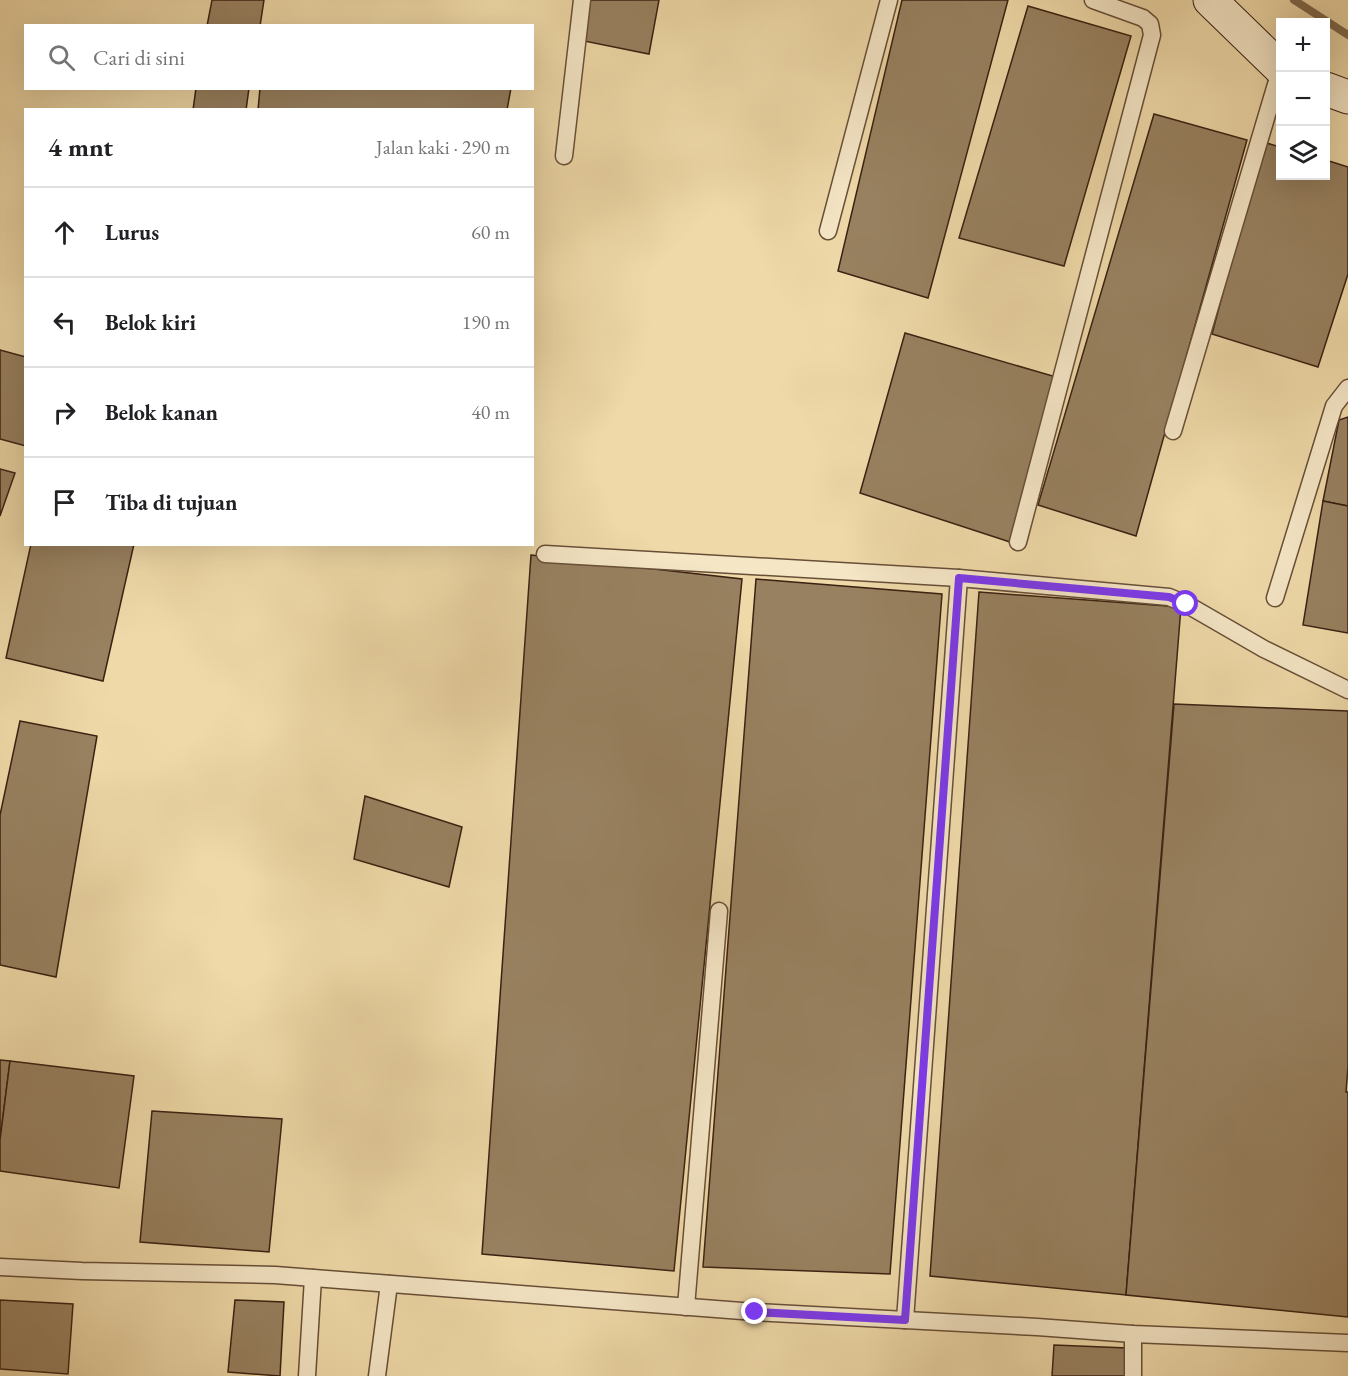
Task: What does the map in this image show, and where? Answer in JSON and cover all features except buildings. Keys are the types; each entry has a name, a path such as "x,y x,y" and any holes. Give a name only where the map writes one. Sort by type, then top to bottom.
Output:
{"main road":[{"path":"1210,0 1276,64"},
{"path":"1330,91 1348,98"}],"lane":[{"path":"564,156 582,0"},
{"path":"828,231 889,0"},
{"path":"1018,542 1152,35 1150,24 1143,18 1093,0"},
{"path":"1173,431 1280,72"},
{"path":"1275,598 1334,406 1348,388"},
{"path":"545,554 959,578 1169,597 1186,604 1264,649 1348,690"},
{"path":"905,1320 959,578"},
{"path":"686,1307 719,911"},
{"path":"0,1267 82,1272 274,1275 755,1312 1133,1334 1348,1343"},
{"path":"307,1376 313,1278"},
{"path":"377,1376 389,1284"},
{"path":"1133,1334 1133,1376"}],"waterway":[{"path":"1294,0 1348,35"}],"route":[{"path":"755,1312 905,1320 959,578 1169,597 1186,604"}]}
